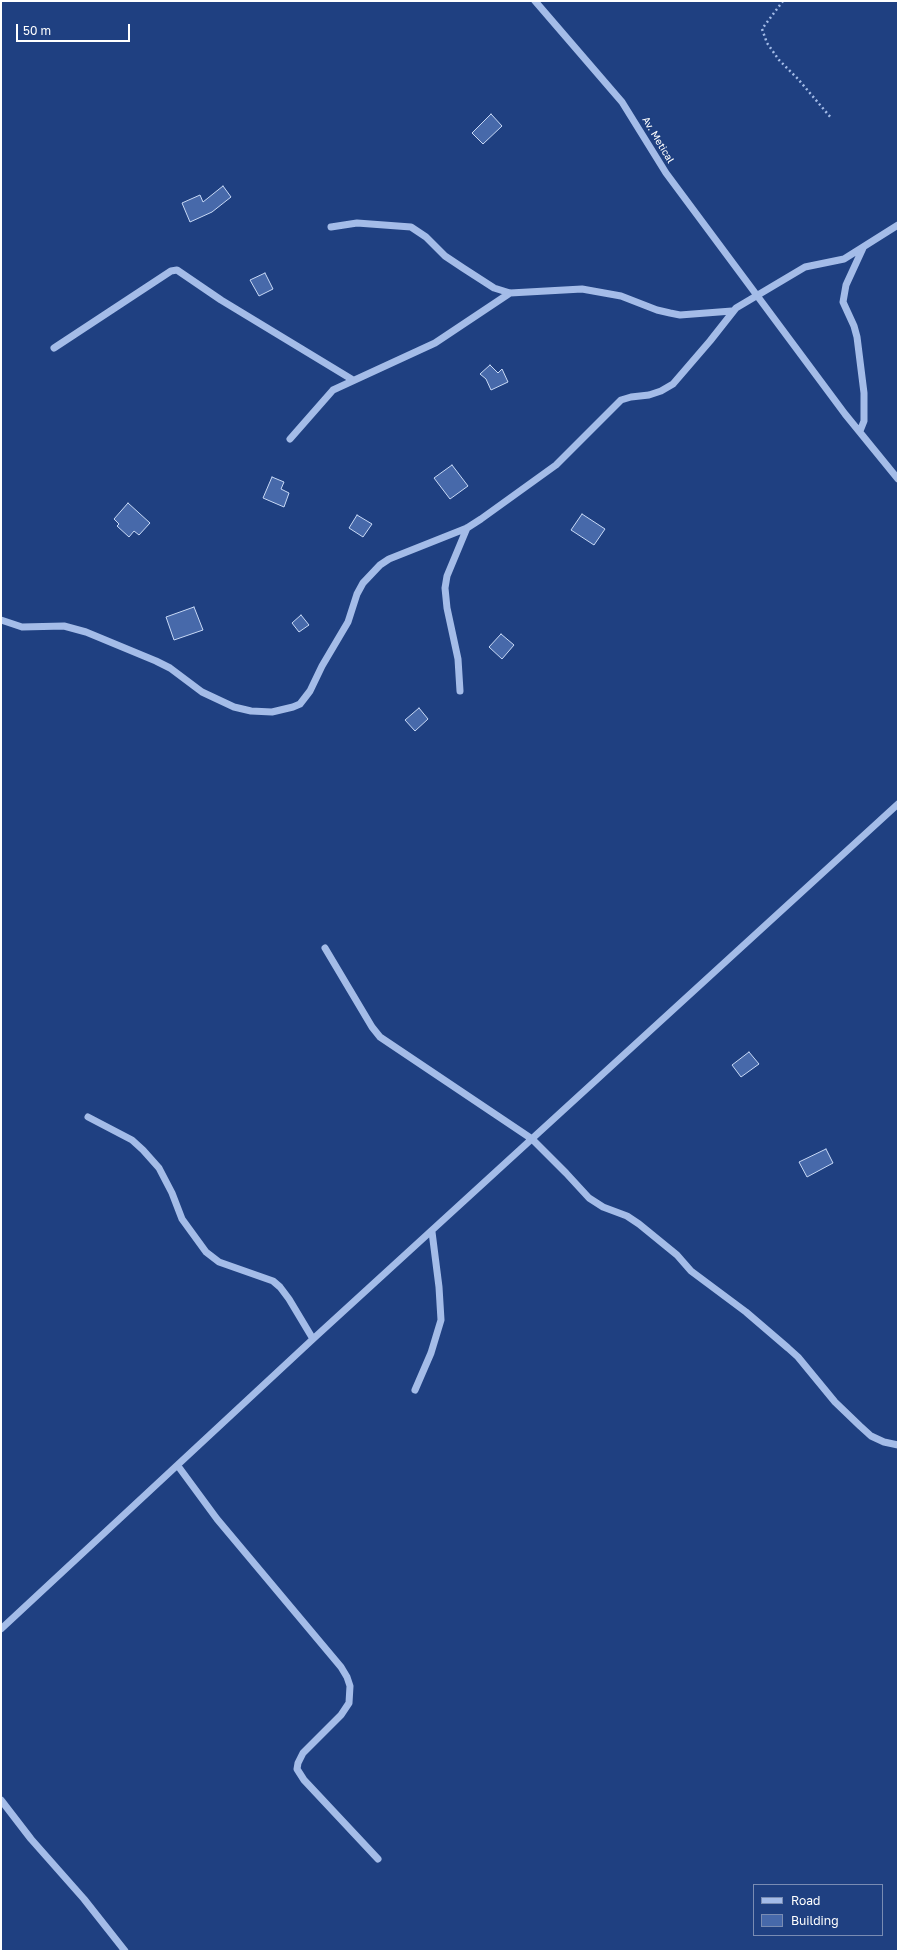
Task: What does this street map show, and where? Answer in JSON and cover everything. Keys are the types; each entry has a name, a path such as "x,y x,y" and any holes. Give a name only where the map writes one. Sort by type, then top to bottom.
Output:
{"street":[{"name":"Av. Metical","path":"535,1 622,102 666,173 860,431 898,479"},
{"path":"331,227 357,223 411,228 426,237 445,256 463,268 494,288 510,293 582,289 621,296 657,310 680,315 732,311"},
{"path":"1,620 22,627 64,626 86,632 170,668 202,692 220,702 250,711 284,710 300,704 305,699 322,666 348,622 356,594 363,583 380,565 389,559 467,528 482,519 556,465 621,400 648,395 673,384 736,308 805,267 844,259 898,226"},
{"path":"860,431 864,421 864,393 857,337 854,326 843,302 846,285 863,248"},
{"path":"54,348 171,271 177,270 221,300 353,380"},
{"path":"290,439 333,390 435,343 510,293"},
{"path":"460,691 458,659 447,608 445,588 447,576 467,528"},
{"path":"1,1629 313,1339 432,1232 898,804"},
{"path":"325,948 372,1027 380,1037 532,1140 589,1198 603,1207 627,1216 639,1224 677,1255 691,1271 746,1312 788,1348 835,1402 860,1426 878,1439 898,1445"},
{"path":"88,1117 132,1140 144,1150 159,1168 172,1193 182,1219 206,1252 219,1262 272,1281 280,1287 313,1339"},
{"path":"415,1390 432,1353 441,1320 440,1287 432,1232"},
{"path":"178,1466 216,1518 341,1667 347,1677 350,1686 348,1702 341,1715 303,1753 297,1769 304,1780 378,1859"},
{"path":"1,1800 31,1839 84,1899 125,1951"}],"path":[{"path":"783,1 762,29 767,43 779,60 804,85 832,119"}],"building":[{"path":"491,114 502,126 483,144 472,133"},
{"path":"223,186 231,197 212,212 190,222 182,203 200,195 203,202"},
{"path":"265,273 273,289 259,296 250,280"},
{"path":"490,365 498,373 502,369 508,382 491,390 486,379 480,374"},
{"path":"452,465 468,486 450,499 434,478"},
{"path":"272,477 284,482 281,489 289,493 284,507 263,498"},
{"path":"128,503 150,523 139,535 134,531 129,537 117,526 119,524 114,519"},
{"path":"582,514 605,529 594,545 571,530"},
{"path":"357,515 372,524 363,537 349,528"},
{"path":"194,607 203,630 174,640 166,617"},
{"path":"301,615 309,625 299,632 292,623"},
{"path":"501,634 514,645 502,659 489,647"},
{"path":"419,708 428,719 415,731 405,720"},
{"path":"749,1052 759,1064 741,1077 732,1065"},
{"path":"826,1149 833,1163 807,1177 799,1162"}]}
